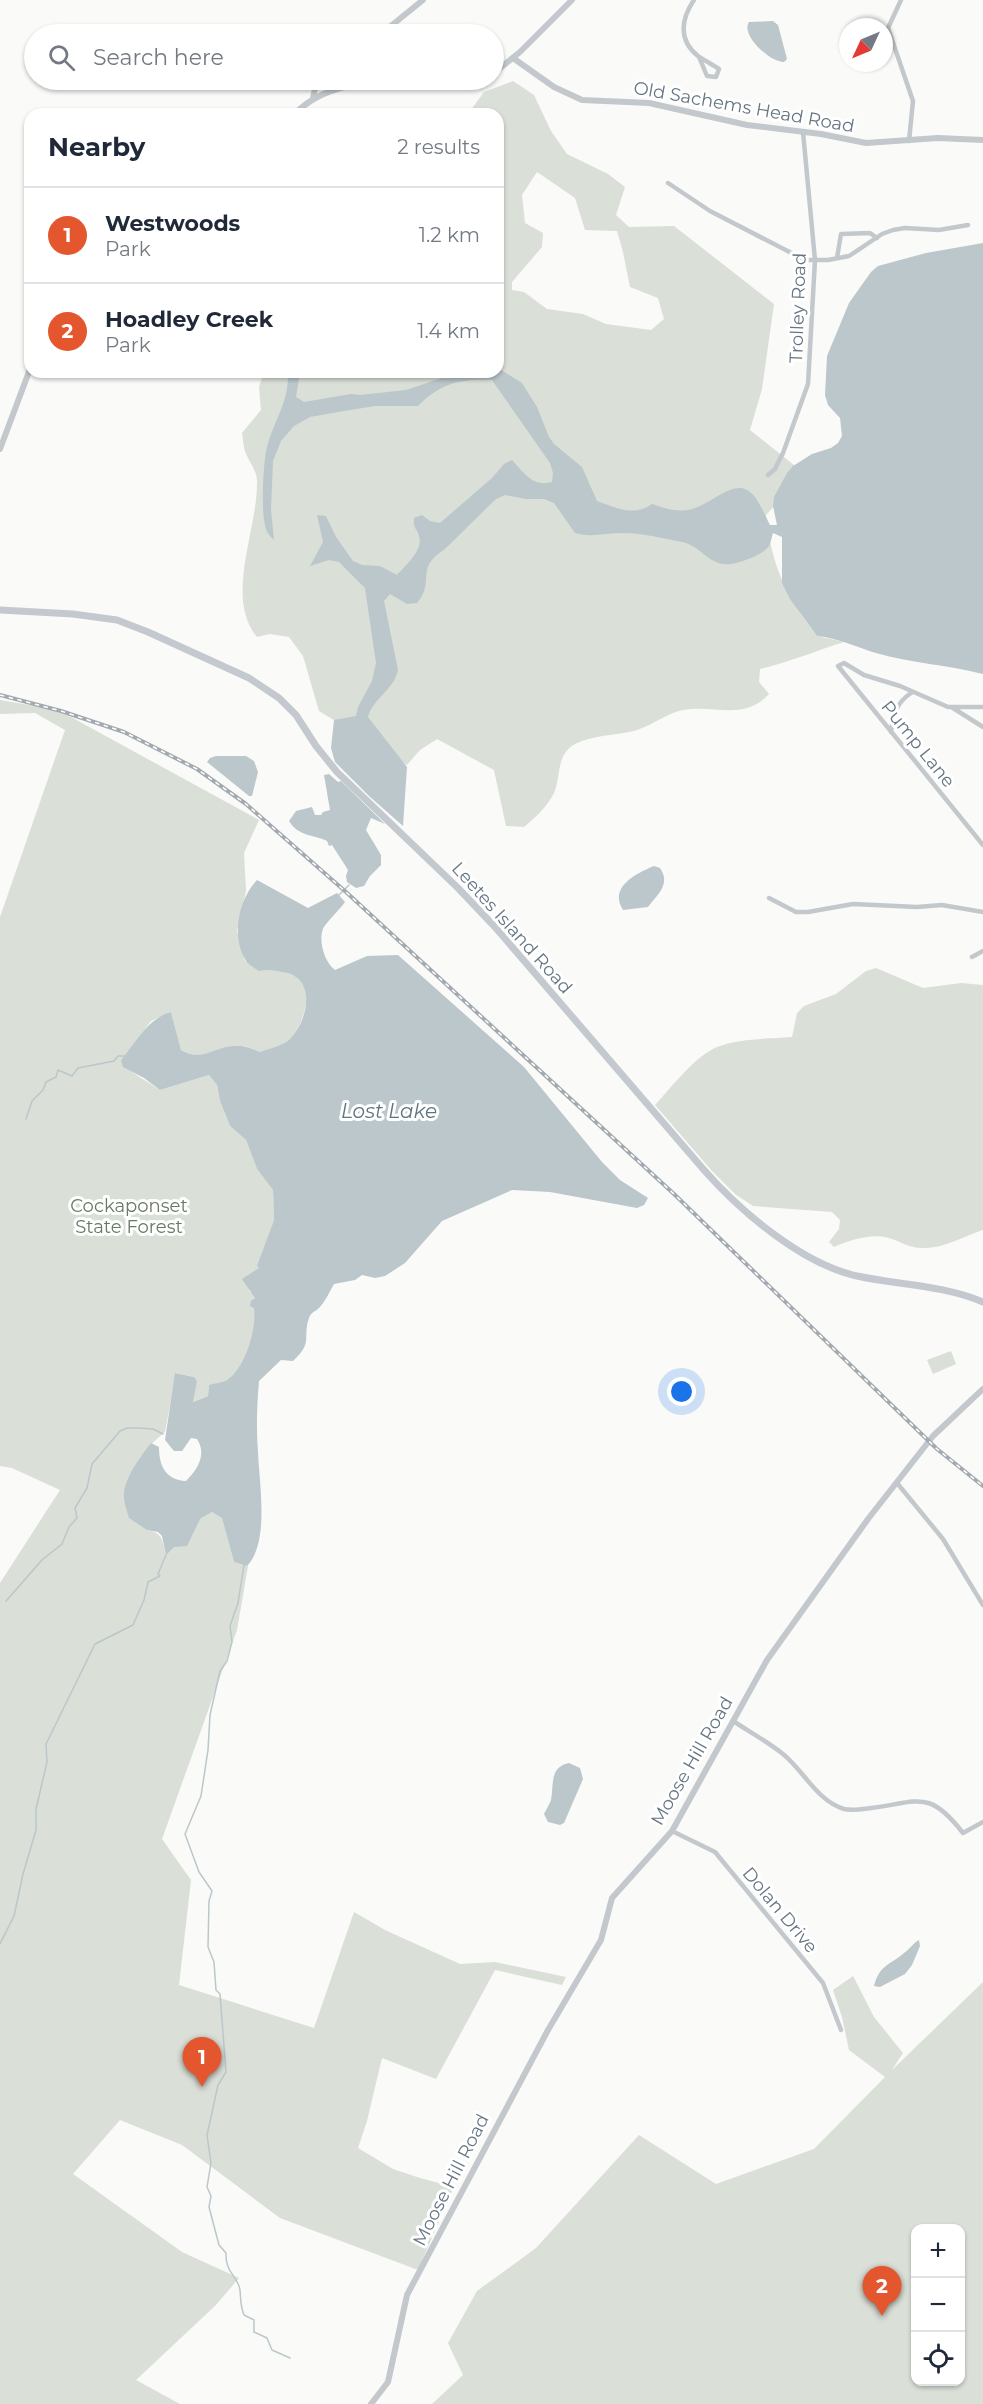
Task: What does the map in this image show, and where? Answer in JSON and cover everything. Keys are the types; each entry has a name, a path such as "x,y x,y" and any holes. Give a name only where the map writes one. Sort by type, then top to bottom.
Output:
{"main road":[{"name":"Leetes Island Road","path":"0,610 64,613 117,620 249,678 270,691 296,715 337,772 458,888 495,927 704,1170 735,1202 795,1248 831,1268 859,1276 946,1290 983,1302"}],"street":[{"path":"393,24 423,0"},
{"path":"504,65 572,0"},
{"path":"694,0 685,13 682,26 687,45 699,57 719,69 716,77 707,76 699,57"},
{"path":"901,0 888,28 913,101 909,141"},
{"name":"Old Sachems Head Road","path":"513,58 554,87 582,100 649,103 740,124 874,144 938,138 983,140"},
{"path":"313,99 315,90"},
{"path":"303,108 313,99 337,90"},
{"name":"Trolley Road","path":"768,475 775,469 783,453 808,384 814,260 803,132"},
{"path":"668,183 710,211 805,260 837,258 854,254 887,232 899,229 939,230 968,225"},
{"path":"837,258 841,234 870,233 877,238"},
{"path":"0,449 27,378"},
{"name":"Pump Lane","path":"911,693 900,686 864,675 844,663 838,666 983,845"},
{"path":"891,732 894,711 911,693 953,708 983,727"},
{"path":"953,708 983,706"},
{"path":"769,898 796,912 853,904 916,907 942,905 983,912"},
{"path":"972,957 983,951"},
{"name":"Moose Hill Road","path":"371,2404 388,2382 407,2295 548,2029 601,1940 612,1898 672,1831 766,1660 868,1519 925,1444 983,1389"},
{"path":"897,1483 943,1539 983,1605"},
{"path":"733,1721 784,1755 830,1802 845,1810 914,1800 930,1802 940,1808 949,1815 963,1833 983,1822"},
{"name":"Dolan Drive","path":"672,1831 715,1852 823,1983 841,2030"}],"green space":[{"path":"513,81 534,95 551,131 567,154 608,174 625,187 616,215 629,227 674,226 774,304 762,389 750,430 804,473 766,515 772,550 788,593 817,636 844,642 760,669 759,682 769,694 749,707 739,710 683,710 637,730 590,738 575,744 569,748 562,760 551,798 541,812 524,827 506,826 494,770 437,739 420,750 407,765 319,711 303,656 289,637 270,634 257,637 248,621 243,603 245,562 257,481 245,451 242,433 261,410 259,387 262,378 504,378 504,108 472,108 484,92 504,90 504,84","holes":["537,172 575,198 585,230 617,231 630,287 658,298 664,319 651,330 606,324 583,314 547,309 524,292 512,290 512,282 542,247 543,233 525,223 522,195"]},
{"name":"Cockaponset State Forest","path":"0,700 47,708 71,717 259,820 244,853 246,891 237,931 245,961 298,977 302,980 307,993 305,1010 294,1034 283,1044 275,1047 260,1052 246,1047 232,1046 201,1055 189,1053 181,1050 171,1012 151,1021 121,1060 134,1073 160,1090 209,1075 217,1085 220,1101 230,1126 246,1140 257,1169 273,1190 274,1220 249,1291 254,1294 254,1328 241,1365 227,1380 209,1385 208,1396 192,1402 194,1377 176,1373 165,1432 142,1456 127,1486 147,1530 159,1535 166,1554 200,1519 212,1512 222,1517 234,1562 248,1566 237,1630 162,1839 191,1880 179,1985 314,2028 354,1912 385,1930 460,1964 495,1962 566,1977 562,1985 495,1970 436,2079 382,2058 358,2148 393,2169 454,2187 418,2270 280,2218 182,2145 120,2120 73,2174 182,2252 239,2278 216,2305 136,2380 180,2404 0,2404 0,1583 60,1490 12,1468 0,1466 0,917 65,730 35,713 0,714"},
{"path":"876,968 923,988 961,983 983,985 983,1230 937,1247 917,1248 889,1238 875,1236 834,1247 829,1242 839,1229 840,1220 832,1212 753,1206 735,1194 712,1171 655,1105 700,1057 709,1051 735,1042 792,1037 797,1013 804,1006 836,994 866,971"},
{"path":"951,1351 956,1364 933,1374 927,1360"},
{"path":"853,1976 874,2017 903,2053 892,2070 983,1982 983,2404 432,2404 463,2375 448,2343 477,2291 536,2248 639,2135 716,2184 814,2149 885,2077 849,2050 833,1990"}],"water":[{"path":"773,21 778,25 787,59 784,62 772,58 758,47 747,27 749,22"},
{"path":"983,243 983,674 889,656 817,636 790,599 782,583 782,537 773,533 769,546 762,552 741,562 723,564 689,544 675,540 629,533 593,535 575,533 554,503 544,499 526,499 505,495 496,499 434,558 427,570 422,597 417,603 407,604 390,594 384,601 398,670 396,677 374,704 368,717 407,767 403,826 335,762 331,748 334,720 356,716 358,707 372,681 376,663 365,588 339,562 329,560 310,566 323,542 317,515 326,516 336,537 353,561 362,565 380,566 397,575 419,547 420,541 414,518 422,515 430,521 440,523 492,478 504,464 512,460 530,478 540,483 552,482 553,473 550,463 492,380 470,380 443,387 418,406 375,406 310,417 294,426 281,441 273,461 271,510 274,540 266,530 264,518 264,464 270,437 286,393 288,378 299,378 296,397 304,402 351,394 406,390 442,378 504,378 504,372 522,383 537,407 549,437 554,444 582,467 597,501 632,511 652,504 669,509 688,510 741,488 754,496 770,525 777,525 773,506 774,497 787,473 793,466 812,454 831,448 842,436 840,418 828,405 825,395 827,356 849,303 871,272 878,266 926,253"},
{"path":"216,756 246,756 254,761 258,772 252,796 249,796 207,762"},
{"path":"329,774 338,782 341,781 385,824 371,818 366,830 381,855 381,865 364,886 356,888 347,882 348,870 332,845 329,846 327,841 302,833 289,821 296,811 312,807 315,815 321,815 330,810 324,775"},
{"path":"654,866 660,868 663,874 662,889 648,907 623,910 619,902 619,894 626,882"},
{"name":"Lost Lake","path":"257,880 308,908 337,893 345,902 324,927 321,939 323,951 331,967 335,970 367,956 398,955 524,1067 602,1162 620,1180 648,1198 644,1205 637,1208 550,1192 512,1190 442,1221 405,1263 385,1276 375,1278 362,1275 355,1280 334,1284 321,1306 310,1316 303,1349 293,1361 281,1360 259,1381 257,1443 261,1527 259,1542 247,1566 234,1562 222,1518 212,1512 200,1519 187,1546 174,1547 166,1555 162,1536 158,1532 147,1530 129,1518 124,1492 133,1470 151,1443 159,1447 162,1465 168,1475 173,1478 186,1481 200,1461 201,1450 197,1439 191,1438 182,1451 174,1451 165,1440 175,1373 194,1377 197,1381 193,1402 208,1396 209,1385 225,1381 233,1375 244,1358 252,1337 254,1308 250,1306 251,1301 255,1298 242,1279 259,1268 257,1266 274,1220 273,1190 257,1169 246,1140 230,1126 220,1101 217,1085 209,1075 160,1090 123,1067 121,1060 149,1025 171,1012 181,1050 195,1055 236,1046 260,1052 280,1045 297,1031 302,1021 306,999 301,981 293,975 282,972 259,971 247,963 238,939 242,907"},
{"path":"569,1763 580,1768 583,1779 564,1823 560,1825 548,1822 544,1814 551,1800 555,1773 558,1768"},
{"path":"919,1940 920,1946 912,1965 905,1974 880,1987 874,1986 882,1969"}],"waterway":[{"path":"339,895 349,885"},
{"path":"26,1119 32,1101 43,1090 46,1082 56,1077 58,1070 72,1076 78,1068 114,1061 118,1056 124,1056"},
{"path":"6,1601 42,1560 62,1544 69,1527 77,1518 75,1508 87,1488 92,1464 120,1431 127,1428 153,1429 163,1434"},
{"path":"0,1944 14,1916 36,1830 36,1809 47,1762 46,1744 95,1644 133,1625 144,1600 148,1582 160,1576 158,1574 166,1555"},
{"path":"244,1565 238,1603 230,1626 232,1642 227,1661 220,1671 210,1715 208,1750 201,1796 185,1834 199,1872 212,1891 209,1901 208,1947 214,1962 216,1990 220,1994 226,2072 218,2085 207,2135 211,2163 207,2187 211,2196 209,2207 219,2245 226,2253 229,2270 239,2285 244,2315 254,2320 254,2332 267,2338 272,2350 290,2358"}],"railway":[{"path":"0,695 61,711 124,732 197,769 246,804 346,892 674,1194 937,1449 983,1486"}],"place":[{"name":"Westwoods","path":"202,2087"},
{"name":"Hoadley Creek","path":"882,2316"}]}
